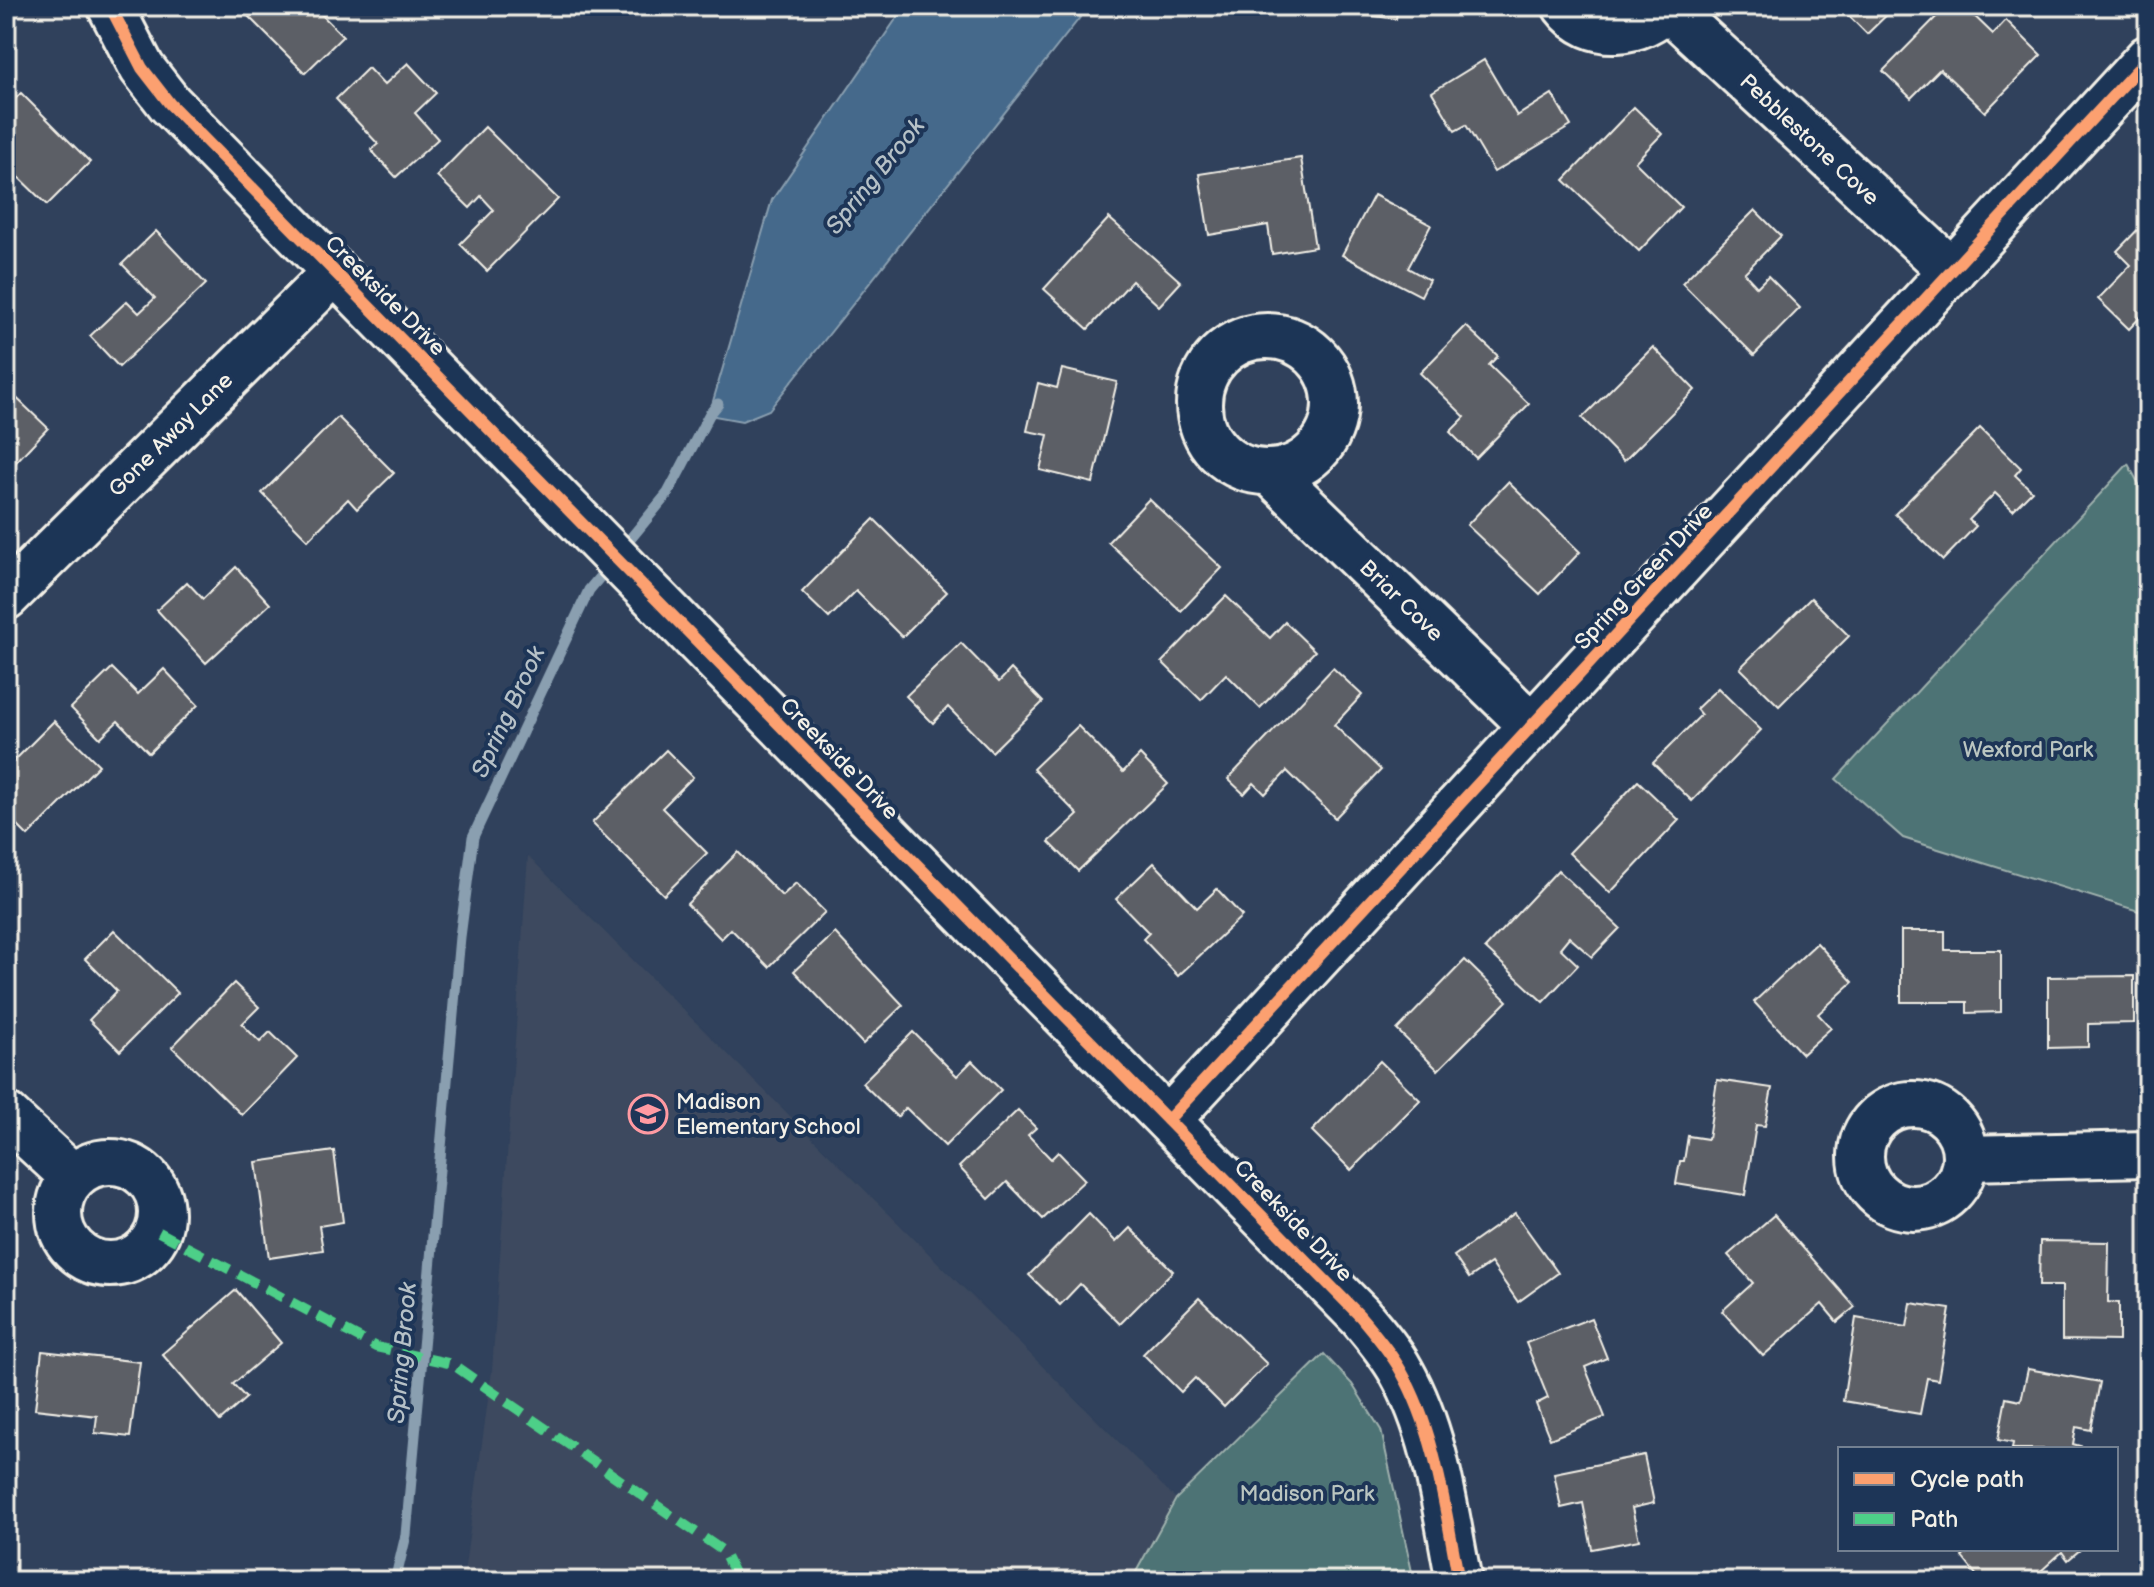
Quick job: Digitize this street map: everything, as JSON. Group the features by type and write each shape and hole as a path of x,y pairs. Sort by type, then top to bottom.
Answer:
{"street":[{"name":"Creekside Drive","path":"110,6 142,68 170,104 1360,1316 1401,1371 1419,1408 1435,1459 1459,1581"},
{"name":"Pebblestone Cove","path":"1565,6 1571,15 1594,28 1621,31 1646,25 1668,7 1952,271"},
{"name":"Spring Green Drive","path":"1168,1120 2148,58"},
{"name":"Gone Away Lane","path":"6,597 335,272"},
{"name":"Briar Cove","path":"1271,473 1532,726"},
{"path":"6,1115 73,1177"},
{"path":"1966,1158 2148,1154"}],"shaded area":[{"name":"Madison Elementary School","path":"528,856 1176,1499 1131,1581 463,1581 492,1371"}],"green space":[{"name":"Wexford Park","path":"2128,464 2148,501 2148,914 1903,838 1836,779"},
{"name":"Madison Park","path":"1324,1354 1352,1384 1381,1430 1414,1581 1131,1581 1176,1499"}],"water":[{"path":"905,6 1089,6 769,410 742,421 709,415 772,200"}],"building":[{"path":"238,6 313,6 343,36 305,73"},
{"path":"1337,6 1398,6 1396,19 1336,11"},
{"path":"1839,6 1896,6 1867,34"},
{"path":"1947,6 1964,6 1993,34 2006,20 2041,55 1985,112 1940,69 1911,98 1883,71"},
{"path":"1484,60 1517,116 1552,94 1571,126 1494,172 1466,125 1455,131 1432,92"},
{"path":"408,63 436,93 415,113 438,139 396,177 371,150 378,144 336,99 368,68 384,85"},
{"path":"21,93 90,162 47,205 6,165 6,108"},
{"path":"1634,107 1662,134 1635,162 1681,207 1639,251 1564,180"},
{"path":"485,127 558,199 487,271 460,244 494,210 481,196 470,208 437,176"},
{"path":"1301,158 1315,247 1272,254 1268,225 1209,235 1199,174"},
{"path":"1374,195 1431,225 1408,268 1429,280 1421,296 1342,255"},
{"path":"1755,210 1781,236 1744,273 1757,287 1768,276 1800,308 1754,355 1682,283"},
{"path":"1109,218 1181,282 1159,306 1132,281 1088,329 1044,289"},
{"path":"2148,219 2148,309 2129,329 2098,299 2131,265 2117,251"},
{"path":"156,231 206,284 119,367 90,336 127,301 139,313 155,298 122,264"},
{"path":"1466,326 1498,356 1489,365 1529,404 1476,458 1450,432 1465,417 1420,373"},
{"path":"1653,347 1695,390 1624,461 1582,418"},
{"path":"1062,369 1117,382 1093,483 1040,470 1048,435 1027,431 1038,383 1057,388"},
{"path":"6,388 48,428 14,464 6,456"},
{"path":"338,417 394,473 357,509 348,499 308,540 262,493"},
{"path":"1980,428 2021,468 2015,475 2032,491 2013,510 1995,493 1969,520 1976,526 1943,560 1895,514"},
{"path":"1508,482 1580,552 1540,594 1467,525"},
{"path":"1149,499 1222,568 1181,611 1108,542"},
{"path":"874,519 947,592 902,637 856,591 829,618 802,592"},
{"path":"236,567 270,604 206,663 157,610 187,582 203,599"},
{"path":"1226,596 1270,638 1285,622 1315,651 1260,708 1226,674 1201,700 1162,662"},
{"path":"1811,598 1849,636 1779,706 1740,668"},
{"path":"961,643 999,682 1011,669 1043,702 992,752 948,707 933,723 906,696"},
{"path":"112,668 138,694 164,669 198,705 149,753 118,721 100,738 71,708"},
{"path":"1333,668 1362,695 1334,725 1381,770 1335,818 1287,771 1265,794 1254,783 1244,794 1228,779"},
{"path":"1718,688 1761,730 1692,801 1653,763 1701,715 1696,709"},
{"path":"54,721 99,765 28,836 6,814 6,769"},
{"path":"1078,726 1123,772 1140,755 1168,784 1078,871 1049,842 1078,815 1033,769"},
{"path":"666,750 693,777 662,808 707,853 664,895 592,823"},
{"path":"1638,781 1679,820 1610,893 1569,853"},
{"path":"738,852 782,896 796,883 825,912 769,967 731,929 721,939 687,904"},
{"path":"1154,863 1197,908 1217,889 1242,916 1178,976 1143,939 1149,933 1116,899"},
{"path":"1558,870 1620,928 1592,957 1569,937 1560,948 1578,965 1543,1002 1485,948"},
{"path":"114,930 178,993 120,1051 89,1020 117,991 85,959"},
{"path":"1901,931 1945,931 1945,950 2001,950 2001,1012 1967,1013 1967,1002 1901,1002"},
{"path":"835,933 903,1005 863,1044 794,971"},
{"path":"1817,943 1853,982 1818,1014 1831,1028 1802,1054 1754,1002"},
{"path":"1465,960 1507,1001 1438,1070 1397,1030"},
{"path":"2134,976 2134,1023 2088,1024 2088,1047 2048,1048 2048,977"},
{"path":"234,983 259,1007 242,1024 260,1042 270,1032 297,1058 242,1115 172,1047"},
{"path":"913,1032 957,1076 972,1061 1001,1090 945,1146 906,1108 897,1117 862,1083"},
{"path":"1380,1061 1420,1100 1351,1170 1312,1131"},
{"path":"1717,1080 1772,1088 1765,1126 1756,1125 1745,1195 1676,1184 1688,1136 1708,1139"},
{"path":"1018,1110 1036,1128 1028,1135 1051,1159 1058,1152 1085,1180 1043,1219 1007,1182 989,1199 959,1167"},
{"path":"334,1151 343,1222 319,1226 323,1250 269,1258 256,1162"},
{"path":"1515,1213 1558,1273 1518,1302 1491,1263 1469,1278 1454,1256"},
{"path":"1089,1214 1116,1242 1130,1228 1173,1271 1120,1324 1080,1284 1060,1305 1029,1275"},
{"path":"1774,1215 1855,1307 1837,1322 1822,1304 1763,1356 1722,1311 1753,1283 1728,1255"},
{"path":"2040,1241 2109,1242 2108,1302 2119,1303 2119,1341 2062,1340 2062,1286 2039,1286"},
{"path":"236,1290 281,1343 233,1384 246,1398 220,1421 162,1354"},
{"path":"1199,1298 1267,1364 1224,1407 1195,1378 1181,1392 1143,1354"},
{"path":"1911,1303 1950,1309 1938,1380 1927,1378 1920,1414 1843,1401 1856,1318 1907,1327"},
{"path":"1591,1318 1607,1358 1585,1367 1605,1417 1550,1439 1536,1404 1548,1398 1526,1343"},
{"path":"42,1351 140,1362 130,1437 95,1433 97,1416 35,1409"},
{"path":"2028,1369 2100,1382 2091,1430 2076,1427 2073,1444 2083,1447 2012,1447 2013,1443 1998,1440 2006,1398 2021,1401"},
{"path":"1644,1455 1654,1503 1632,1508 1639,1540 1592,1549 1583,1503 1561,1508 1554,1473"},
{"path":"1970,1551 2079,1551 2068,1560 2062,1552 2030,1581 1981,1581 1962,1557"}],"waterway":[{"name":"Spring Brook","path":"622,549 668,493 709,415 718,404"},
{"name":"Spring Brook","path":"395,1581 406,1535 460,937 473,837 589,590 609,566"}],"marked path":[{"path":"159,1232 376,1347 452,1364 723,1551 738,1581"}],"cycle path":[{"path":"110,6 142,68 170,104 1360,1316 1397,1364 1423,1421 1438,1474 1459,1581"},
{"path":"1168,1120 2148,58"}],"place":[{"name":"Madison Elementary School","path":"648,1114"}]}
